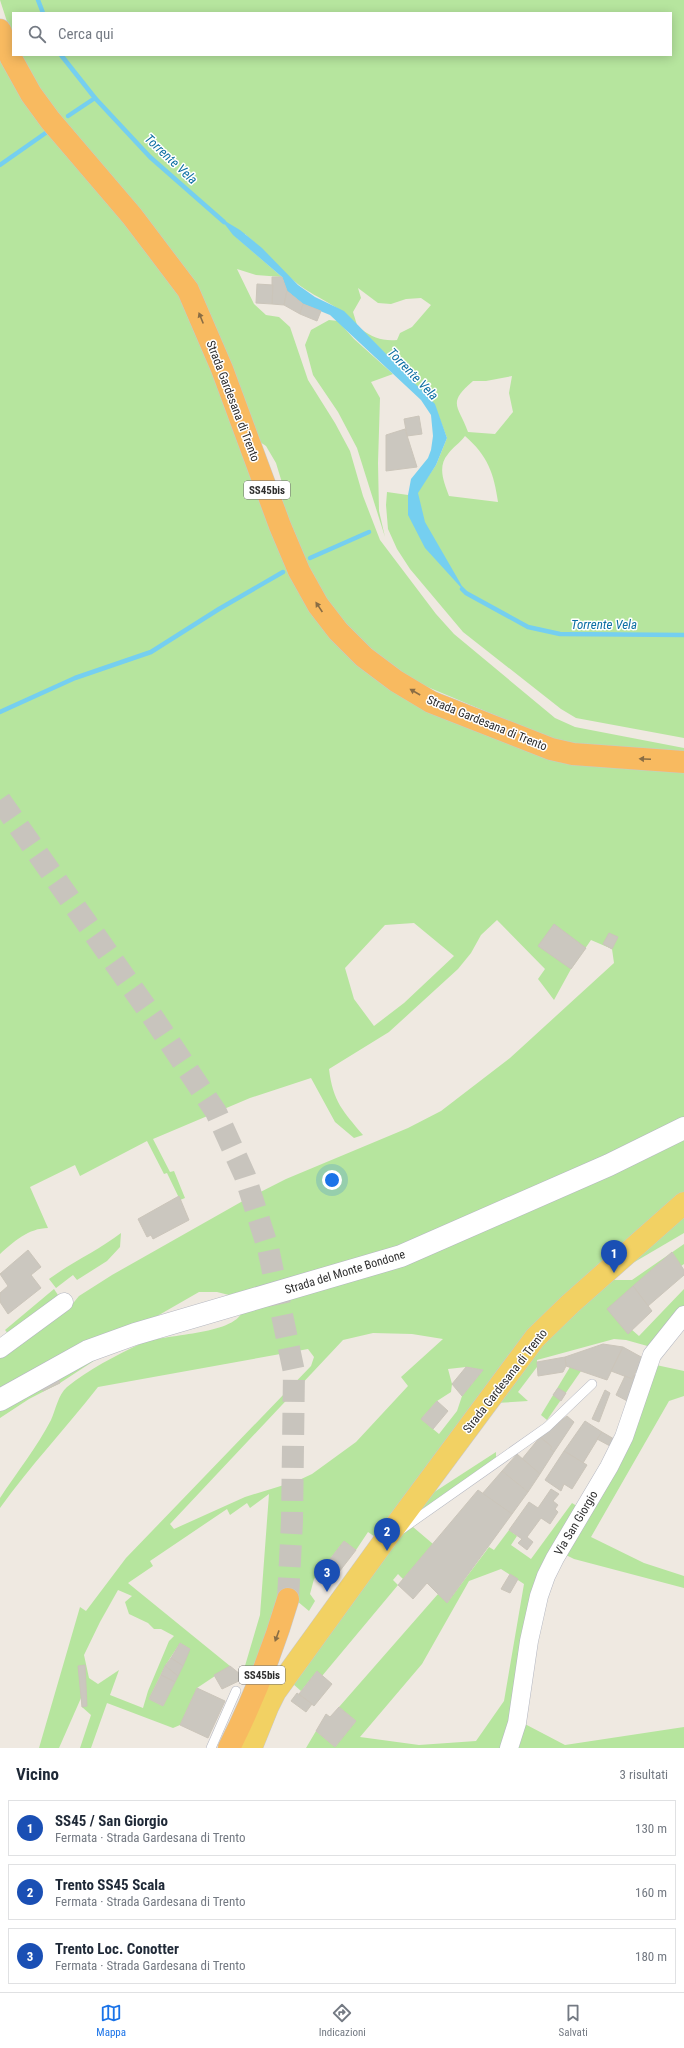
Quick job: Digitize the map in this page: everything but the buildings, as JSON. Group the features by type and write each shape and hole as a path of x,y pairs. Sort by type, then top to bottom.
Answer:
{"highway":[{"name":"Strada Gardesana di Trento","path":"0,30 11,58 31,94 50,120 132,216 188,290 222,369 280,526 299,571 318,605 338,631 364,657 396,681 431,702 551,749 573,754 684,762"},
{"name":"SS45bis","path":"229,1748 248,1709 267,1662 288,1599"}],"main road":[{"name":"Strada Gardesana di Trento","path":"251,1748 275,1692 382,1544 535,1338 570,1304 684,1203"}],"street":[{"name":"Strada del Monte Bondone","path":"0,1400 88,1351 135,1334 400,1256 609,1166 684,1128"},
{"path":"0,1349 64,1302"},
{"name":"Via San Giorgio","path":"509,1748 517,1723 531,1634 539,1596 546,1576 555,1558 609,1467 624,1437 652,1356 684,1315"}],"lane":[{"name":"Strada Gardesana di Trento","path":"382,1544 547,1427 592,1384"},
{"path":"211,1748 236,1691"}],"green space":[{"path":"0,0 684,0 684,738 576,718 561,709 463,632 410,569 397,549 388,529 386,505 387,492 408,495 412,500 436,465 447,438 434,404 361,329 378,338 397,340 400,333 412,327 431,305 421,298 406,299 391,304 378,303 358,288 361,298 353,312 357,325 344,313 299,285 245,234 237,238 282,277 256,275 237,269 254,304 266,315 279,317 290,327 308,380 335,423 350,451 363,496 380,540 436,614 454,634 555,718 575,727 684,748 684,754 559,742 418,683 390,665 368,646 333,610 309,573 283,504 283,486 276,463 266,446 257,440 193,278 51,105 30,75 20,56 672,56 672,12 12,12 12,37","holes":["512,376 509,393 513,412 495,434 468,432 459,411 457,400 473,381 486,381","465,436 473,443 489,466 498,502 449,496 442,475 445,459"]},
{"path":"0,44 177,288 308,601 440,713 684,769 684,1118 429,1237 229,1295 217,1292 199,1292 152,1319 0,1392 0,1352 70,1307 79,1296 112,1275 241,1202 286,1179 408,1128 441,1111 510,1058 614,963 612,949 591,940 571,969 554,1000 538,979 545,969 497,920 481,935 471,953 458,969 389,1032 329,1069 336,1098 363,1135 354,1138 335,1122 311,1078 250,1098 153,1139 170,1172 174,1171 185,1198 180,1200 167,1173 164,1174 147,1141 80,1176 75,1165 30,1187 48,1228 34,1230 22,1236 0,1254","holes":["414,923 454,956 404,1003 374,1026 354,999 345,968 385,925"]},
{"path":"329,320 338,321 354,339 393,374 371,382 380,398 378,463 379,511 385,537 357,448 338,412 313,375 305,345 311,330"},
{"path":"684,1135 684,1193 560,1300 378,1539 368,1532 356,1550 344,1541 314,1579 310,1594 315,1601 309,1611 297,1601 250,1682 242,1676 260,1615 269,1494 250,1508 247,1503 230,1515 227,1509 150,1561 153,1566 128,1583 230,1666 197,1688 180,1725 173,1728 107,1703 91,1748 80,1748 91,1715 82,1707 81,1698 59,1748 39,1748 80,1607 86,1611 126,1558 311,1366 314,1357 308,1349 98,1387 23,1477 0,1508 0,1498 33,1450 51,1420 59,1398 64,1390 75,1380 93,1369 140,1344 151,1340 212,1330 226,1325 236,1319 243,1311 392,1270 506,1221","holes":["373,1333 412,1334 443,1339 401,1377 408,1386 356,1442 312,1474 297,1481 245,1497 174,1529 170,1524 343,1340","466,1367 483,1370 462,1396 457,1411 439,1434 421,1419 437,1401 451,1392 452,1384 448,1369","118,1590 132,1596 125,1602 129,1614 148,1623 154,1629 161,1629 174,1636 169,1641 148,1691 143,1708 110,1695 119,1670 98,1684 89,1678 84,1655","180,1643 190,1649 163,1706 149,1699 165,1666"]},
{"path":"684,1216 684,1233 626,1267"},
{"path":"121,1233 120,1247 107,1261 77,1280 73,1275 56,1288 49,1279 104,1245"},
{"path":"684,1244 684,1264 681,1266 672,1252"},
{"path":"670,1253 608,1309 639,1336 684,1289 684,1308 651,1347 626,1340 614,1339 537,1360 537,1367 518,1392 528,1401 496,1403 535,1350 610,1280 632,1280"},
{"path":"54,1289 60,1298 11,1337 5,1330"},
{"path":"109,1351 60,1383 29,1399 0,1418 0,1405"},
{"path":"656,1365 684,1371 684,1396 669,1401 591,1537 644,1563 684,1576 684,1588 574,1559 564,1554"},
{"path":"570,1367 581,1371 547,1420 541,1415"},
{"path":"496,1452 496,1458 409,1520 425,1498"},
{"path":"572,1503 580,1508 546,1564 504,1748 306,1748 316,1731 335,1747 356,1721 339,1707 438,1594 447,1603 489,1547 494,1550 509,1530 517,1536 511,1545 531,1559","holes":["501,1569 524,1584 504,1701 476,1741 419,1745 360,1737 422,1664 469,1581"]},
{"path":"413,1527 433,1544 403,1579 398,1574 393,1580 398,1585 322,1676 317,1671 301,1691 292,1683 398,1537"},
{"path":"523,1723 565,1745 684,1727 684,1748 515,1748"}],"water":[{"path":"220,218 240,230 262,248 298,285 315,297 344,311 435,404 447,438 436,465 418,493 425,522 466,593 425,548 408,515 408,495 411,479 428,458 431,450 433,436 431,415 421,400 330,315 303,304 287,291 282,277 233,235"}],"waterway":[{"name":"Torrente Vela","path":"38,0 43,12"},
{"name":"Torrente Vela","path":"62,56 95,98 150,157 224,222"},
{"path":"68,116 95,98"},
{"path":"0,165 47,132"},
{"path":"310,558 369,532"},
{"path":"0,712 75,678 151,652 219,609 283,572"},
{"name":"Torrente Vela","path":"462,589 466,593 528,627 560,634 684,635"}],"tunnel":[{"path":"0,800 152,1016 216,1112 245,1176 268,1248 294,1372 292,1521 288,1599"}],"place":[{"name":"SS45 / San Giorgio","path":"614,1273"},
{"name":"Trento SS45 Scala","path":"387,1551"},
{"name":"Trento Loc. Conotter","path":"327,1592"}]}
